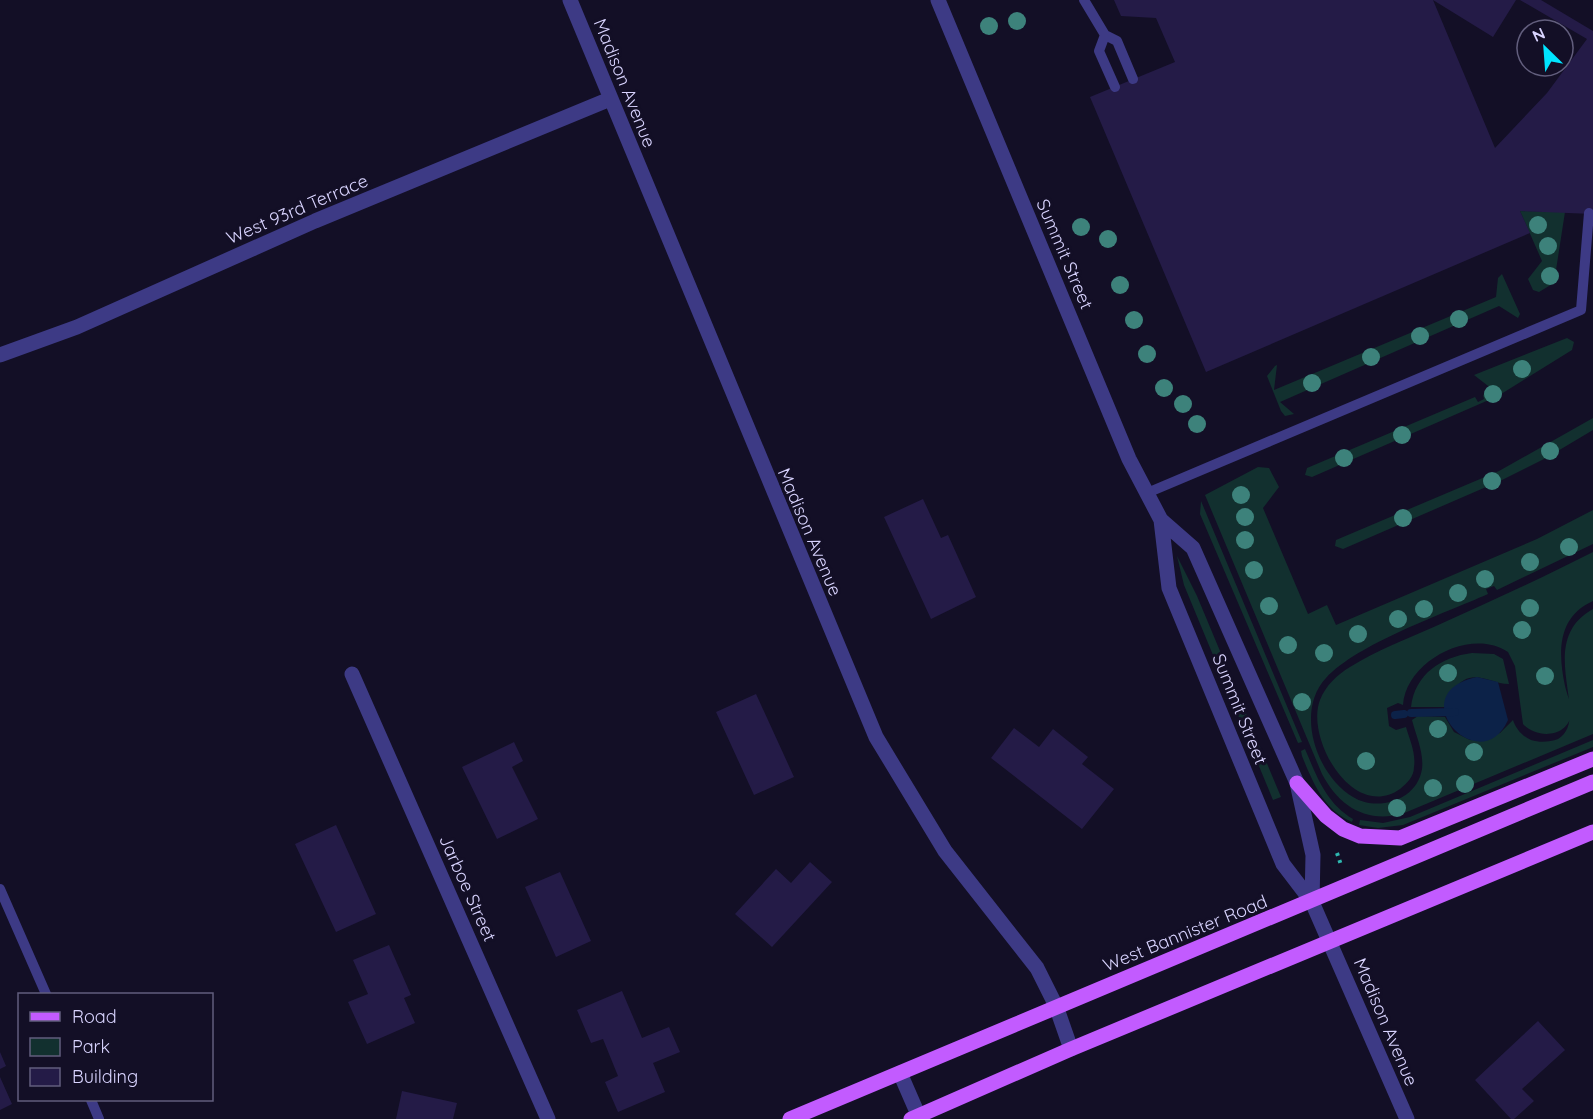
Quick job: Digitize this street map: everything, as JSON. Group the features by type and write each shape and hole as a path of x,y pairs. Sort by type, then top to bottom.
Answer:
{"main road":[{"path":"1297,783 1326,816 1343,830 1360,836 1400,838 1593,759"},
{"name":"West Bannister Road","path":"790,1119 1056,1006 1312,902 1593,782"},
{"path":"916,1118 1071,1048 1593,832"}],"street":[{"name":"Madison Avenue","path":"570,0 876,737 945,851 1037,968 1056,1006 1071,1048"},
{"name":"Summit Street","path":"938,0 1129,459 1161,520 1194,548 1297,783 1313,855 1312,902"},
{"name":"West 93rd Terrace","path":"0,355 77,327 315,221 610,99"},
{"name":"Summit Street","path":"1161,520 1169,588 1283,864 1312,902"},
{"name":"Jarboe Street","path":"352,674 548,1119"},
{"name":"Madison Avenue","path":"1312,902 1407,1119"},
{"path":"900,1073 916,1118"}],"lane":[{"path":"1084,0 1105,35 1117,41 1133,79"},
{"path":"1105,35 1099,51 1115,87"},
{"path":"1146,493 1581,310 1589,213"},
{"path":"0,889 46,993"},
{"path":"91,1101 99,1119"}],"path":[{"path":"1337,853 1341,865"}],"green space":[{"path":"1520,211 1565,212 1554,283 1539,292 1533,290 1528,279 1542,261"},
{"path":"1502,274 1520,314 1518,318 1499,306 1280,402 1294,414 1285,416 1281,411 1267,376 1275,366 1277,365 1274,390 1496,297 1498,278"},
{"path":"1567,338 1574,342 1572,350 1498,396 1312,477 1305,475 1307,468 1475,397 1478,402 1484,399 1483,395 1492,389 1474,375"},
{"path":"1593,418 1593,430 1546,458 1500,481 1343,549 1335,546 1336,540 1499,471"},
{"path":"1258,467 1269,468 1279,487 1263,508 1308,614 1327,605 1336,625 1537,539 1593,510 1593,544 1497,590 1494,586 1486,589 1488,594 1379,642 1340,665 1326,678 1317,692 1312,707 1311,724 1320,758 1340,787 1353,797 1373,803 1395,801 1412,789 1419,780 1422,769 1421,750 1412,720 1418,716 1445,717 1454,732 1470,740 1500,733 1513,720 1520,732 1531,740 1545,742 1558,739 1567,729 1570,714 1565,659 1567,640 1576,623 1593,609 1593,734 1402,814 1376,816 1365,814 1345,803 1336,795 1322,774 1205,495"},
{"path":"1201,501 1302,742 1298,743 1200,514"},
{"path":"1593,552 1593,601 1572,616 1566,626 1561,649 1563,674 1571,711 1569,722 1564,728 1551,734 1543,734 1523,724 1515,666 1508,652 1493,645 1459,646 1428,662 1415,675 1407,689 1403,705 1398,703 1387,708 1389,726 1396,730 1406,727 1412,747 1414,771 1408,782 1400,789 1382,796 1366,794 1350,785 1337,771 1326,754 1317,716 1322,695 1336,677 1381,650 1496,599"},
{"path":"1177,556 1197,596 1281,797 1273,800 1184,585"},
{"path":"1472,653 1494,654 1503,659 1509,684 1473,677 1460,683 1449,696 1445,707 1411,707 1418,685 1431,669 1450,658"},
{"path":"1593,740 1593,747 1403,825 1378,828 1359,825 1360,820 1383,823 1410,817"},
{"path":"1305,749 1323,789 1344,813 1353,819 1352,822 1342,817 1321,795 1302,756 1301,751"}],"water":[{"path":"1477,677 1498,682 1508,720 1495,737 1480,742 1465,738 1453,728 1445,714 1445,699 1455,686"}],"building":[{"path":"1114,0 1433,0 1495,148 1558,78 1575,78 1575,55 1587,39 1575,32 1575,20 1593,31 1593,214 1520,211 1530,233 1206,372 1090,97 1175,62 1156,18 1121,16"},
{"path":"1433,0 1516,0 1493,37"},
{"path":"1520,0 1541,0 1571,18 1551,18"},
{"path":"923,499 941,538 948,535 976,597 931,619 884,517"},
{"path":"756,694 794,777 754,795 716,712"},
{"path":"1014,728 1039,747 1053,729 1088,757 1082,764 1114,789 1082,829 991,758"},
{"path":"514,742 523,761 512,767 538,819 497,839 462,767"},
{"path":"336,825 376,914 336,932 295,844"},
{"path":"810,862 832,882 772,947 735,914 776,869 791,883"},
{"path":"560,872 591,941 556,957 525,887"},
{"path":"389,945 411,995 404,998 415,1023 367,1044 348,1002 368,994 353,960"},
{"path":"622,991 642,1038 669,1027 680,1052 653,1063 665,1092 618,1112 605,1082 618,1076 603,1039 591,1043 577,1010"},
{"path":"1538,1021 1565,1050 1522,1089 1534,1101 1514,1119 1511,1119 1475,1080"},
{"path":"0,1052 6,1066 0,1069"},
{"path":"0,1077 12,1104 0,1110"},
{"path":"402,1091 457,1103 453,1119 396,1119"}],"waterway":[{"path":"1411,713 1455,712"},
{"path":"1395,715 1404,714"}]}
